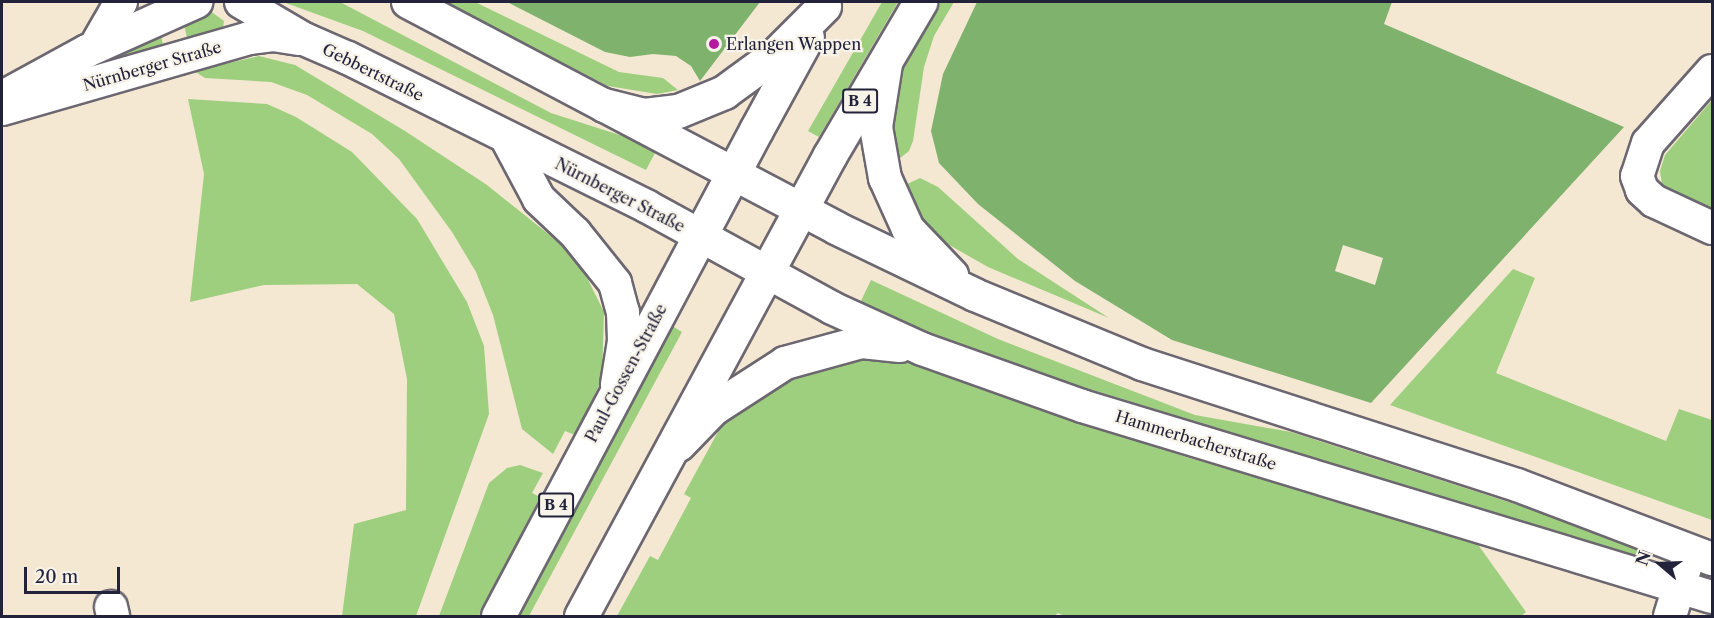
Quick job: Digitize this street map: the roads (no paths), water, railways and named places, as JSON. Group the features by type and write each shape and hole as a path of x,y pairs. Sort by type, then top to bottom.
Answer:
{"main road":[{"name":"B 4","path":"801,209 891,46 920,2"},
{"path":"604,105 644,115 678,111 724,92 776,54 826,4"},
{"name":"Paul-Gossen-Straße","path":"498,616 614,394 826,4"},
{"path":"581,616 801,209"}],"street":[{"name":"Nürnberger Straße","path":"95,47 121,2"},
{"name":"Nürnberger Straße","path":"2,98 95,47 196,2"},
{"name":"Gebbertstraße","path":"241,2 304,39 348,58 507,139"},
{"path":"408,2 801,209 975,295 1142,364 1517,485 1702,554 1679,586 1670,616"},
{"name":"Nürnberger Straße","path":"2,109 249,38 273,35 304,39"},
{"path":"891,46 882,74 876,127 885,178 908,229 936,262 975,295"},
{"path":"1713,71 1648,143 1637,176 1642,190 1654,201 1713,228"},
{"name":"Nürnberger Straße","path":"507,139 700,235"},
{"path":"507,139 539,199 588,246 615,283 623,312 624,340 614,394"},
{"name":"Hammerbacherstraße","path":"700,235 832,308 922,349 1082,406 1713,597"},
{"path":"666,458 714,409 785,363 862,342 922,349"}],"place":[{"name":"Erlangen Wappen","path":"714,44"}]}
